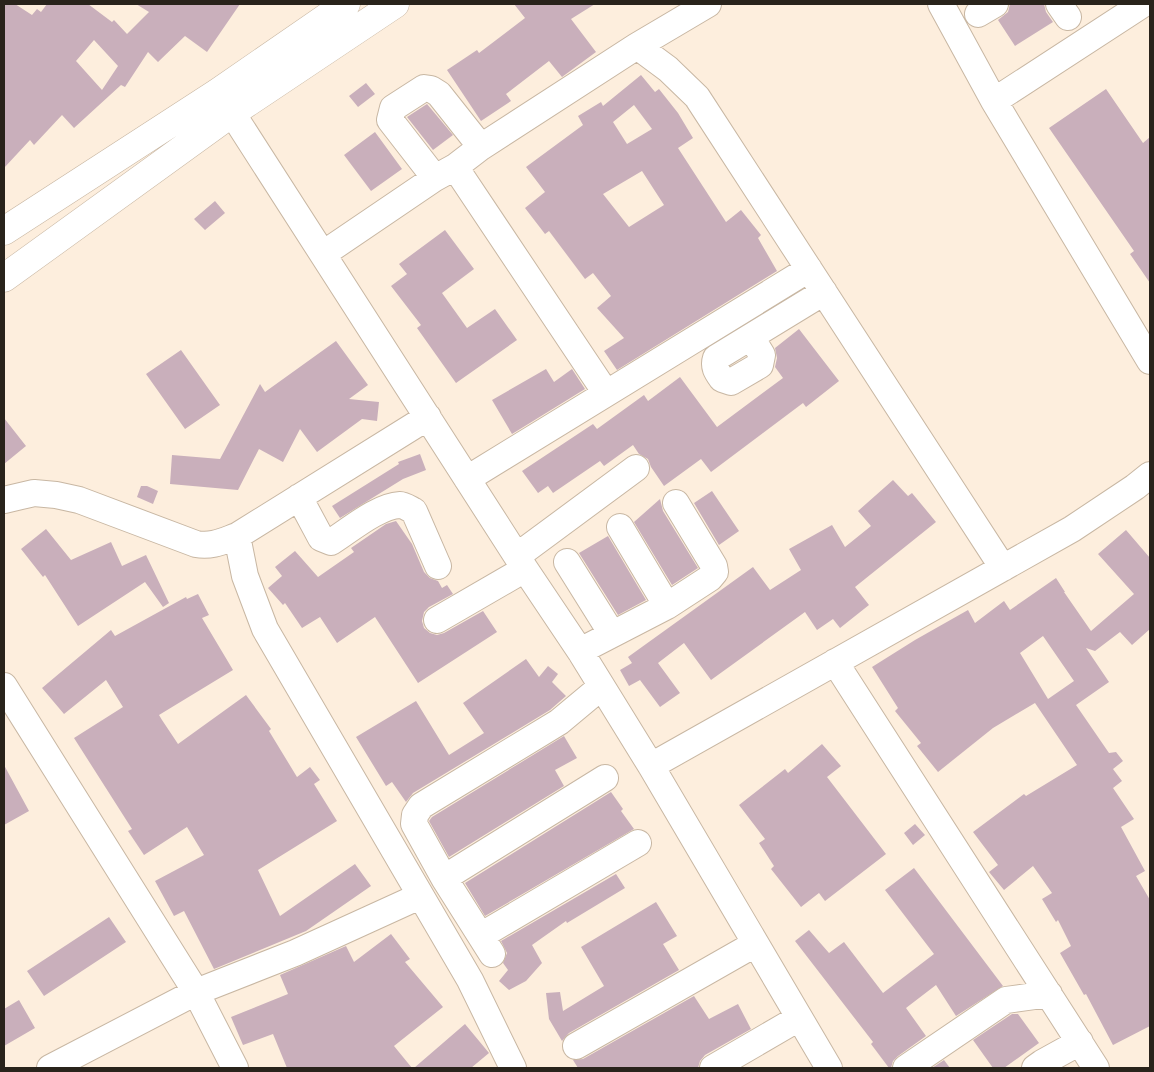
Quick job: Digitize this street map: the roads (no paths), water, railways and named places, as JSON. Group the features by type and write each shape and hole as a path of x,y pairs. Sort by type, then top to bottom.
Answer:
{"main road":[{"path":"5,226 217,93 346,4"},
{"path":"4,278 232,113 395,4"}],"street":[{"path":"323,254 481,147 637,46 708,4"},
{"path":"942,4 994,101 1150,361"},
{"path":"994,101 1143,4"},
{"path":"637,46 668,68 697,97 1003,568"},
{"path":"481,147 439,94 432,89 424,88 394,108 390,120 445,172 606,393"},
{"path":"232,113 467,479 580,650 651,766 829,1068"},
{"path":"467,479 809,269"},
{"path":"751,337 824,292"},
{"path":"4,500 34,493 80,500 174,536 206,546 237,536 428,417"},
{"path":"437,620 521,562 636,468"},
{"path":"651,766 1072,529 1150,475"},
{"path":"300,497 321,538 331,542 360,524 370,515 386,508 402,505 414,511 438,566"},
{"path":"580,650 667,606 710,578 715,572 714,566 676,503"},
{"path":"620,527 667,606"},
{"path":"237,536 245,576 266,629 470,980 513,1068"},
{"path":"567,562 612,634"},
{"path":"835,662 1096,1068"},
{"path":"4,686 196,992 235,1068"},
{"path":"601,687 559,722 421,806 415,814 414,824 444,878 487,944 638,843"},
{"path":"444,878 605,778"},
{"path":"50,1068 196,992 295,953 420,896"},
{"path":"576,1046 755,944"},
{"path":"906,1068 1006,1000 1049,994"},
{"path":"713,1068 799,1018"},
{"path":"1035,1068 1080,1042"}]}
